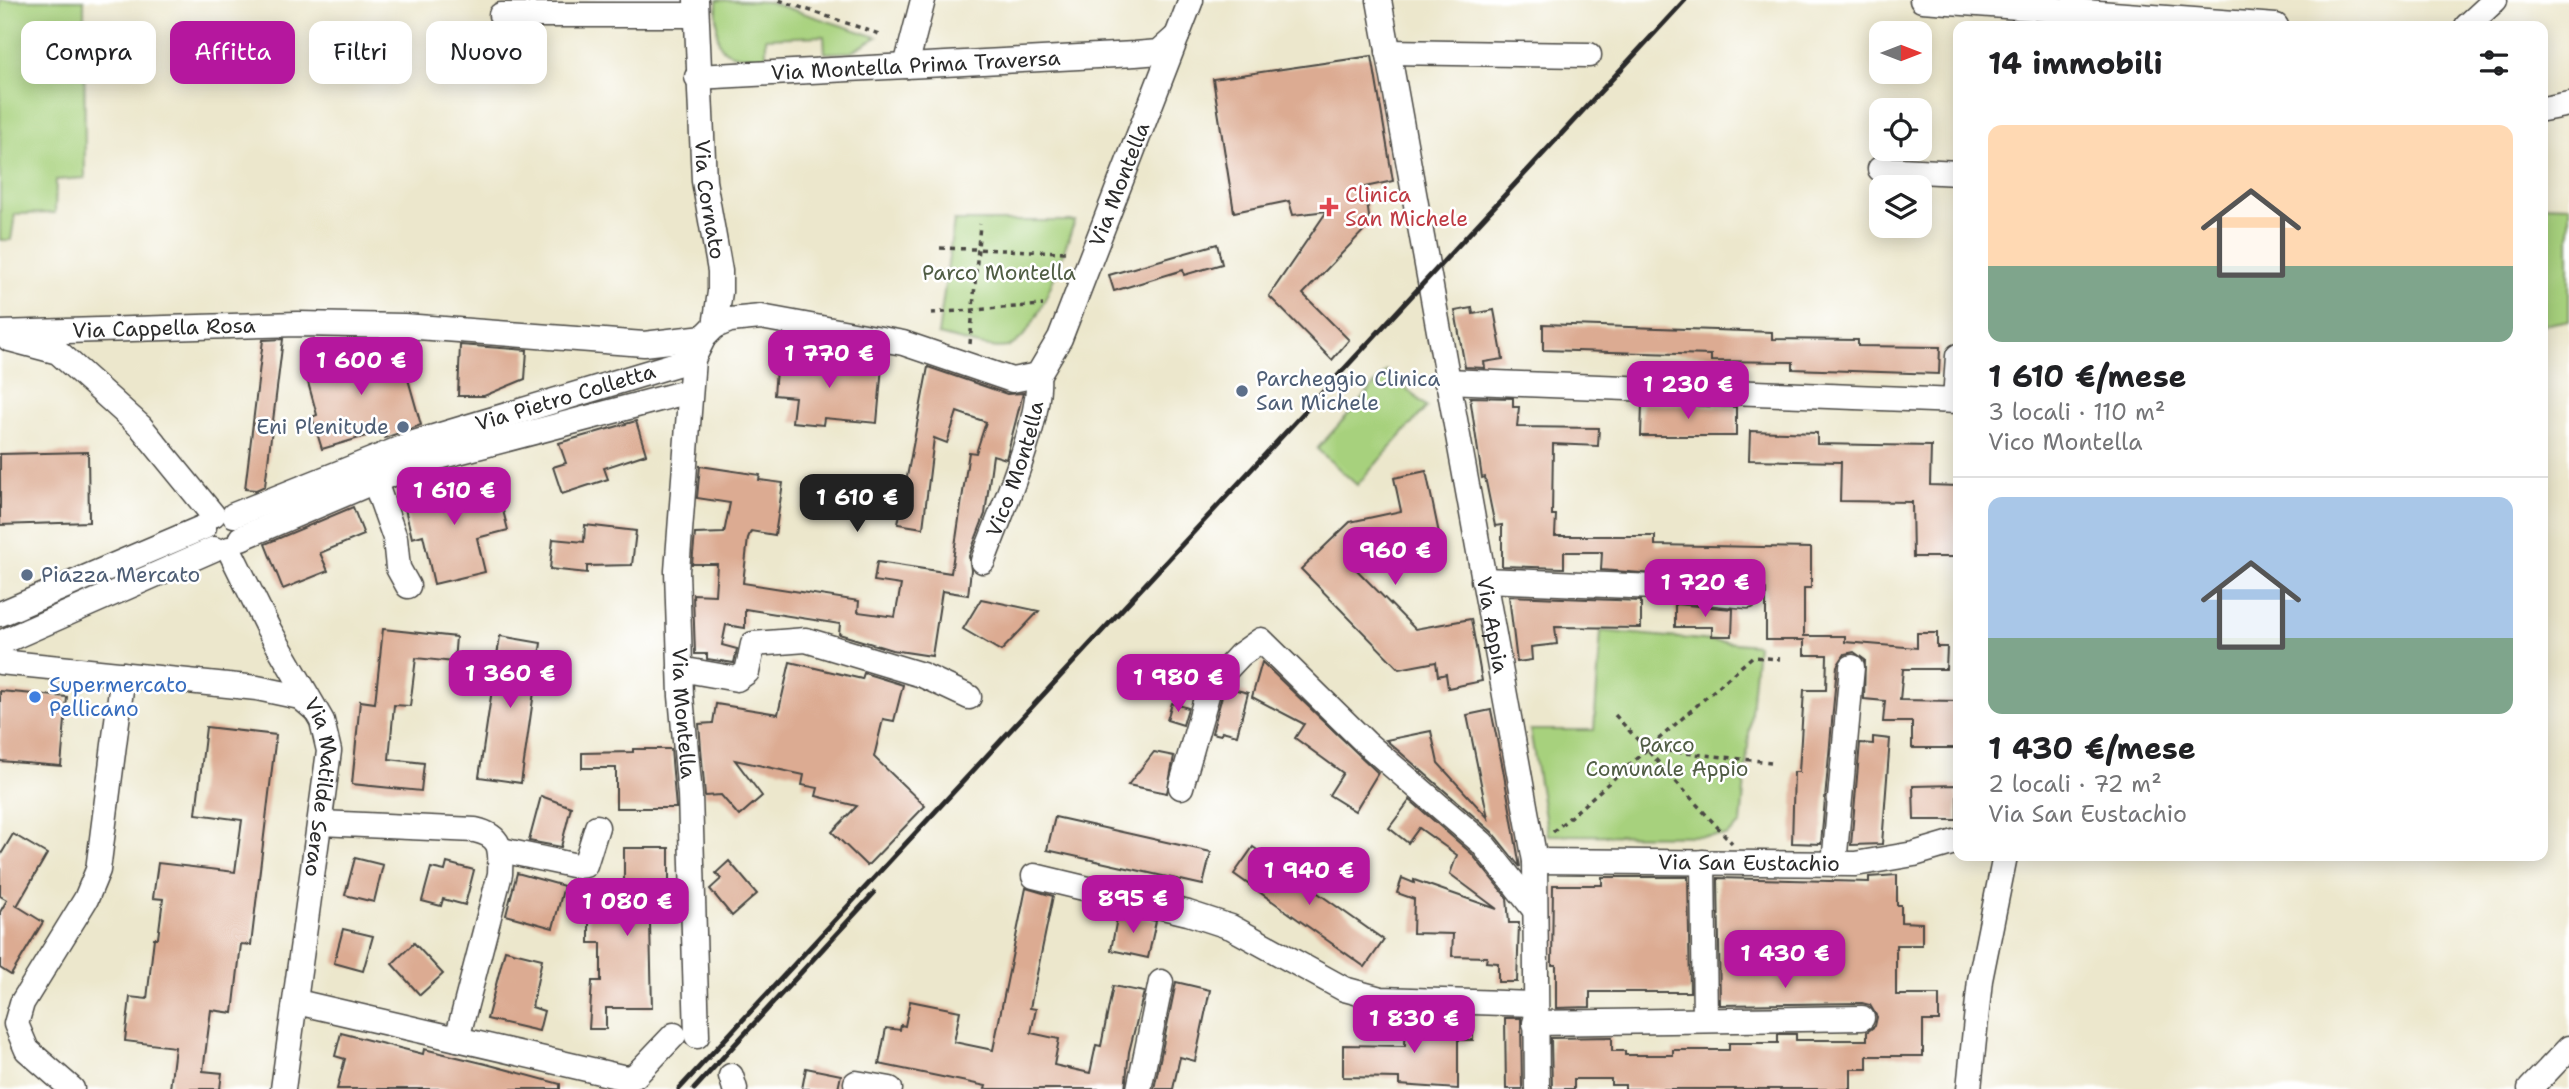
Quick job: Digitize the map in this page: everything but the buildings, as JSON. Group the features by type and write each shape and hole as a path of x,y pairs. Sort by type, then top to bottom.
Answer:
{"street":[{"path":"906,66 923,0"},
{"name":"Via Montella","path":"1038,375 1060,338 1191,0"},
{"name":"Via Appia","path":"1378,0 1534,855 1537,1089"},
{"path":"1922,0 2208,21"},
{"path":"2472,21 2495,0"},
{"path":"501,15 695,8"},
{"name":"Via Cornato","path":"690,390 720,271 704,181 695,8"},
{"name":"Via Montella Prima Traversa","path":"698,78 1159,52 1177,36"},
{"path":"1388,52 1589,55"},
{"path":"1135,54 1145,69 1149,110"},
{"path":"2548,108 2569,104"},
{"path":"1880,169 1953,173"},
{"path":"720,271 748,309 761,317"},
{"path":"704,341 730,320 761,317 903,343 1013,380 1038,375"},
{"name":"Via Cappella Rosa","path":"0,335 179,325 298,324 404,326 644,344 704,341"},
{"name":"Via Matilde Serao","path":"0,335 58,352 141,427 223,532 268,628 322,721 329,751 285,1086"},
{"name":"Via Pietro Colletta","path":"0,614 223,532 704,341"},
{"name":"Vico Montella","path":"983,561 1029,432 1040,392 1038,375"},
{"path":"1446,381 1953,400"},
{"name":"Via Montella","path":"457,1040 626,1078 635,1076 686,1036 690,796 680,669 677,571 690,390"},
{"name":"Via Pietro Colletta","path":"0,643 223,532 375,482 442,445 690,390"},
{"path":"375,482 395,538 398,568 408,586"},
{"path":"1483,580 1655,587 1748,596"},
{"path":"257,688 264,685 275,671 268,628"},
{"path":"680,669 737,679 747,672 753,644 806,640 922,675 969,697"},
{"path":"1181,787 1209,688 1240,655 1261,640 1366,743 1482,843 1535,910"},
{"path":"0,662 257,688 300,697 314,709"},
{"path":"1834,863 1852,667"},
{"path":"72,1089 27,1050 16,1024 22,1003 86,899 99,870 123,674"},
{"path":"297,1002 457,1040 500,874 501,850 498,840 488,833 475,830 320,823"},
{"path":"501,850 577,866 585,865 597,827"},
{"name":"Via San Eustachio","path":"1534,855 1703,862 1834,863 1914,854 1953,842"},
{"path":"1969,1089 1980,980 2004,861"},
{"path":"1703,862 1705,1020"},
{"path":"1034,876 1188,913 1231,927 1344,989 1381,999 1535,1013 1705,1020 1862,1018"},
{"path":"1139,1089 1161,982"},
{"path":"2530,1089 2569,1048"},
{"path":"856,1083 890,1089"}],"path":[{"path":"779,0 880,34"},
{"path":"970,344 980,224"},
{"path":"940,248 1065,253"},
{"path":"931,313 1043,304"},
{"path":"1534,855 1645,748 1752,657 1780,659"},
{"path":"1615,715 1723,829 1745,863"},
{"path":"1645,748 1772,762"}],"green space":[{"path":"0,0 84,0 84,21 21,21 21,84 84,84 85,178 56,180 55,213 15,214 11,240 0,240"},
{"path":"717,0 769,2 877,37 851,52 825,53 824,36 766,38 766,57 736,55 721,47 718,40"},
{"path":"2548,205 2569,206 2569,320 2548,324"},
{"name":"Parco Montella","path":"954,221 1075,221 1039,312 1018,341 1007,347 983,346 938,335"},
{"path":"1387,371 1427,407 1357,485 1317,449"},
{"name":"Parco Comunale Appio","path":"1601,631 1757,645 1741,824 1726,836 1548,835 1530,730 1594,730"}],"railway":[{"path":"679,1089 1685,0"},
{"path":"694,1089 874,893"}],"place":[{"name":"Clinica San Michele","path":"1329,207"},
{"name":"Parcheggio Clinica San Michele","path":"1242,391"},
{"name":"Eni Plenitude","path":"403,427"},
{"name":"Piazza Mercato","path":"27,575"},
{"name":"Supermercato Pellicano","path":"35,697"}]}
